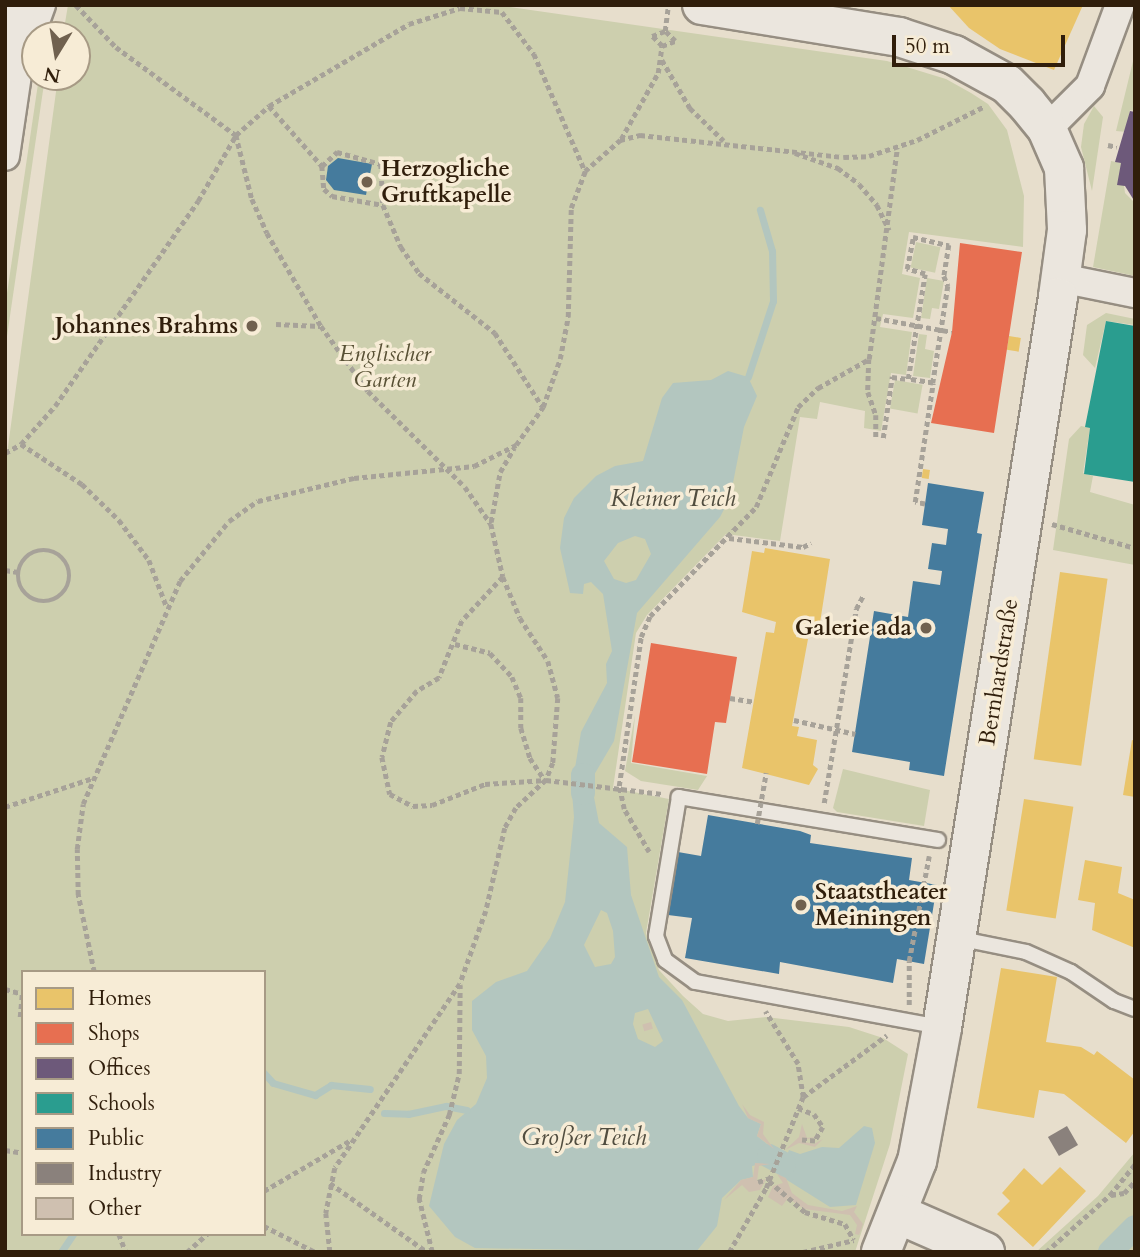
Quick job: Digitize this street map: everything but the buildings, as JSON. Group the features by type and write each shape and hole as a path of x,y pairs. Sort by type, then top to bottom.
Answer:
{"main road":[{"name":"Bernhardstraße","path":"702,5 899,37 954,55 1007,84 1047,129 1064,168 1068,198 1061,278 957,938 924,1024 922,1143 898,1214 866,1245"},
{"path":"898,1214 985,1252"}],"street":[{"path":"5,156 18,68 20,5"},
{"path":"18,68 41,5"},
{"path":"1047,129 1090,86 1120,5"},
{"path":"1061,278 1135,293"}],"lane":[{"path":"924,1024 695,982 671,966 660,949 656,936 679,797 938,840"},
{"path":"957,938 1027,952 1135,1009"}],"path":[{"path":"76,5 116,47 236,135 252,199 267,233 321,326 368,391 450,471 491,524"},
{"path":"502,12 505,5"},
{"path":"664,31 668,5"},
{"path":"5,453 21,443 55,406 190,213 236,135 269,106 433,13 460,8 502,12 534,54 585,171"},
{"path":"662,46 675,41 664,31"},
{"path":"330,1252 330,1183 353,1139 460,985 486,911 505,828 516,808 546,780 557,743 558,698 548,661 520,618 503,577 491,524 500,472 543,407 560,359 568,317 571,208 585,171 620,140 662,59 662,46 652,36 664,31"},
{"path":"662,59 690,108 725,142"},
{"path":"620,140 640,135 725,142 844,157 897,148 991,101"},
{"path":"269,106 321,166 324,189 332,196 383,205"},
{"path":"1108,145 1117,147"},
{"path":"876,438 876,415 868,392 869,359 889,231 897,148"},
{"path":"786,149 838,168 859,184 877,205 889,231"},
{"path":"321,166 337,152 373,158 381,164 383,205 419,273 495,333 543,407"},
{"path":"908,379 925,274 907,269 913,237 949,245 942,329 915,502 925,504"},
{"path":"876,318 952,332"},
{"path":"276,324 321,326"},
{"path":"650,859 649,846 624,809 619,786 641,637 650,616 756,507 798,407 818,388 869,359"},
{"path":"883,438 892,377 933,383"},
{"path":"21,443 82,484 119,520 149,560 166,606"},
{"path":"94,970 78,895 77,849 83,804 166,606 180,581 229,521 258,501 303,486 354,478 450,471 474,466 516,445"},
{"path":"1023,517 1135,548"},
{"path":"728,538 803,547 811,543"},
{"path":"49,551 65,561 69,583 58,598 41,602 25,595 18,572 26,556 49,551"},
{"path":"5,570 18,572"},
{"path":"503,577 462,621 455,644 439,678 417,691 391,722 382,757 390,794 413,806 432,805 485,785 546,780 619,786 679,797"},
{"path":"821,821 856,609 863,596"},
{"path":"455,644 490,653 512,677 521,698 521,727 530,758 546,780"},
{"path":"730,698 754,702"},
{"path":"794,720 855,734"},
{"path":"757,824 766,773"},
{"path":"5,807 94,778"},
{"path":"803,1097 924,1024 908,1002 921,882"},
{"path":"429,1252 419,1199 423,1174 449,1115 460,1074 460,985"},
{"path":"729,1252 770,1179 803,1097 798,1064 766,1017 760,993"},
{"path":"19,1017 21,1002"},
{"path":"798,1108 814,1114 823,1127 815,1141 802,1140"},
{"path":"266,1190 353,1139"},
{"path":"1046,1252 1111,1195 1135,1164"},
{"path":"758,1182 770,1179"},
{"path":"770,1179 805,1212 845,1224 866,1245"},
{"path":"1111,1195 1124,1193 1135,1181"},
{"path":"330,1183 429,1252"},
{"path":"266,1227 315,1252"},
{"path":"187,1252 205,1236"},
{"path":"803,1252 866,1245"}],"green space":[{"name":"Englischer Garten","path":"68,5 495,5 887,61 946,79 988,104 1007,130 1024,196 1023,247 909,232 902,274 920,278 913,318 883,314 880,327 912,332 906,375 891,373 881,431 864,428 865,411 820,402 817,419 800,417 780,541 726,534 647,615 636,633 613,788 669,799 646,933 659,970 683,996 703,1014 728,1021 766,1017 849,1027 883,1038 908,1054 890,1144 855,1252 5,1252 5,469 56,91 91,91 91,21 65,21"},
{"path":"1135,53 1135,111 1130,110 1127,132 1116,131"},
{"path":"37,91 43,91 5,350 5,307"},
{"path":"1094,106 1103,117 1092,191 1081,147 1084,124"},
{"path":"1111,161 1121,163 1125,193 1135,203 1135,276 1093,267"},
{"path":"916,242 940,247 935,273 911,267"},
{"path":"927,278 944,281 939,309 932,308 930,319 921,318"},
{"path":"1106,313 1135,319 1135,325 1106,321 1095,368 1083,355 1087,325"},
{"path":"919,334 927,335 925,349 934,351 930,378 913,376"},
{"path":"895,380 923,385 918,413 890,409"},
{"path":"1081,426 1090,428 1083,473 1093,476 1090,492 1135,505 1135,565 1053,550 1069,439"},
{"path":"635,715 631,763 707,776 698,790 641,781 625,771"},
{"path":"843,769 930,790 924,826 837,812 833,808"},
{"path":"1135,1152 1135,1252 1036,1252 1098,1196"}],"water":[{"name":"Kleiner Teich","path":"728,371 748,377 757,396 744,427 730,498 720,517 637,613 614,741 594,775 574,774 581,732 607,683 606,664 612,651 603,594 591,582 584,584 583,594 570,593 560,548 564,518 574,498 596,476 615,466 643,461 662,398 673,383 711,380","holes":["635,536 645,539 651,554 636,580 626,583 614,579 604,561 618,543"]},
{"name":"Großer Teich","path":"572,792 593,792 599,823 627,847 631,895 659,977 682,1000 739,1106 748,1118 761,1124 757,1136 771,1147 766,1163 752,1166 753,1177 741,1180 722,1198 717,1226 696,1252 475,1248 455,1237 429,1206 444,1144 457,1120 476,1104 487,1078 486,1056 472,1030 472,1001 496,982 527,971 550,938 565,902 574,817","holes":["601,910 607,913 613,931 615,957 611,964 595,967 584,945","648,1009 663,1041 655,1047 638,1039 633,1024 635,1013"]},
{"path":"864,1126 872,1128 875,1143 856,1205 830,1207 779,1175 789,1150 800,1154 822,1147 839,1148"}],"waterway":[{"path":"748,377 773,301 772,251 760,210"},
{"path":"583,775 583,793"},
{"path":"266,1075 273,1083 315,1095 331,1085 370,1089"},
{"path":"384,1113 408,1114 446,1106 467,1110"},
{"path":"769,1156 784,1164"},
{"path":"1110,1252 1135,1227"},
{"path":"61,1252 72,1236"}],"place":[{"name":"Herzogliche Gruftkapelle","path":"367,182"},
{"name":"Johannes Brahms","path":"252,326"},
{"name":"Galerie ada","path":"926,628"},
{"name":"Staatstheater Meiningen","path":"801,905"}]}
